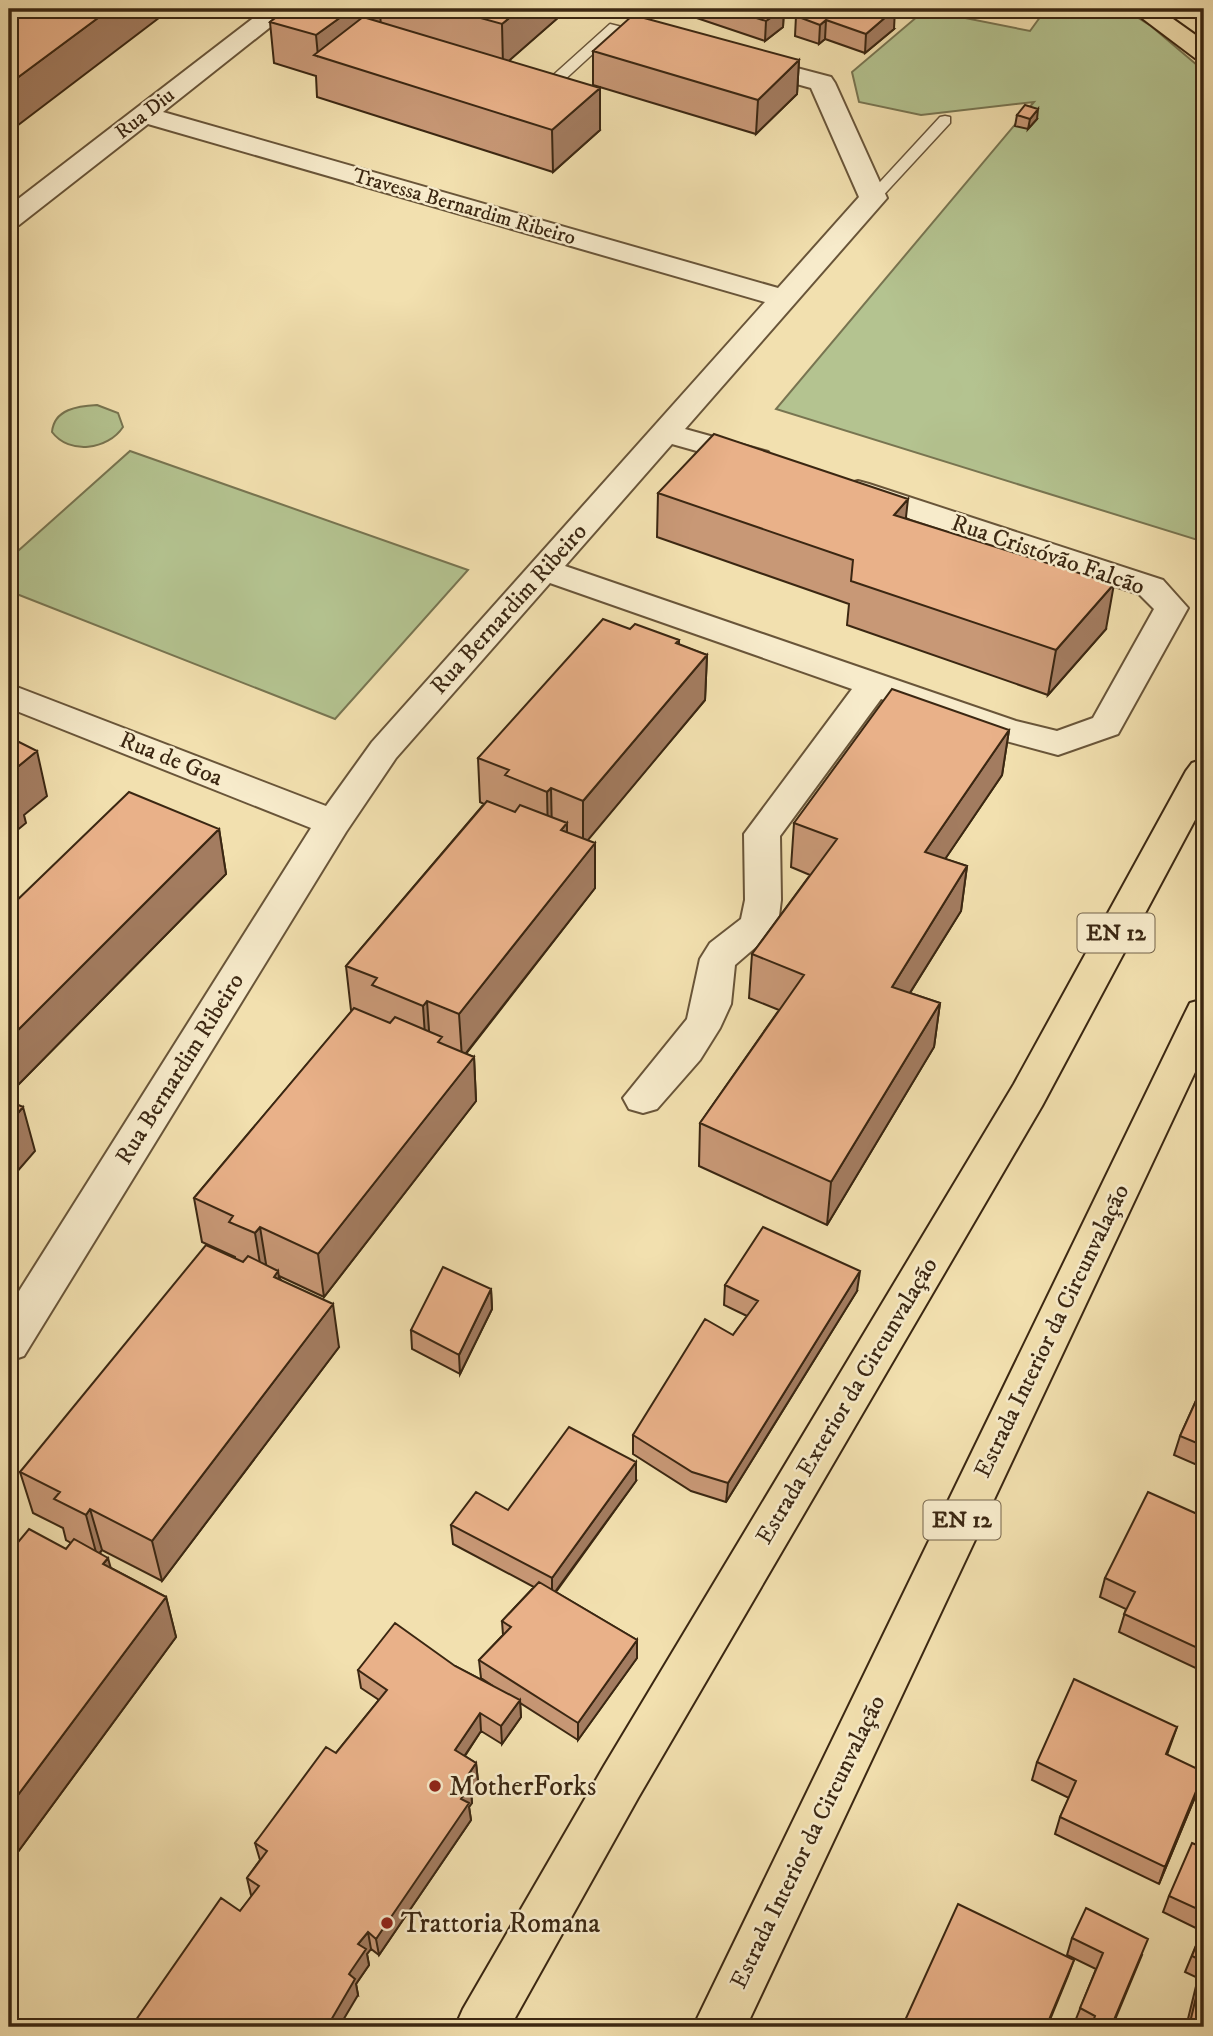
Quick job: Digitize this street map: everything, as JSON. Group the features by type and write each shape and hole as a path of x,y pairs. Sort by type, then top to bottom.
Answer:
{"main road":[{"path":"1143,9 1204,53"},
{"name":"Estrada Exterior da Circunvalação","path":"481,2027 621,1782 1028,1095 1204,771"},
{"name":"Estrada Interior da Circunvalação","path":"719,2027 1204,1013"}],"street":[{"name":"Rua Diu","path":"9,219 280,9"},
{"path":"718,55 822,83 873,198"},
{"name":"Travessa Bernardim Ribeiro","path":"144,115 785,299"},
{"name":"Rua Bernardim Ribeiro","path":"9,1343 333,824 384,750 873,198"},
{"path":"665,433 786,468"},
{"name":"Rua Cristóvão Falcão","path":"544,570 1007,730 1058,743 1106,726 1171,608 1151,587 825,481"},
{"path":"643,1098 699,1032 714,1001 716,965 722,956 759,924 763,900 762,834 874,684"},
{"name":"Rua de Goa","path":"9,695 333,824"}],"lane":[{"path":"530,88 543,92 628,31"},
{"path":"873,198 945,120"}],"green space":[{"path":"1046,9 1124,9 1151,26 1204,71 1204,542 776,409 1034,102 921,115 859,102 852,72 925,10 1030,31"},
{"path":"97,405 118,413 123,427 108,441 78,447 59,439 52,432 57,418 68,410"},
{"path":"130,451 468,570 335,719 9,591 9,559"}],"building":[{"path":"22,9 110,9 9,84 9,18"},
{"path":"287,9 352,9 316,35 270,22"},
{"path":"448,9 520,9 502,24"},
{"path":"728,9 783,9 766,21"},
{"path":"807,9 895,9 866,34 826,20 820,25 796,16"},
{"path":"633,15 799,60 758,100 593,51"},
{"path":"363,17 600,88 552,130 314,55"},
{"path":"1025,105 1038,109 1030,119 1017,115"},
{"path":"714,434 908,499 894,515 1114,584 1056,650 851,581 853,560 658,493"},
{"path":"603,619 630,629 635,624 679,640 676,643 707,655 583,801 551,788 547,792 505,775 509,770 478,758"},
{"path":"892,689 1009,730 925,852 967,866 892,987 940,1003 831,1182 700,1123 804,975 752,954 837,839 794,823"},
{"path":"9,737 37,751 9,774"},
{"path":"9,775 16,778 9,784"},
{"path":"129,792 219,829 9,1039 9,908"},
{"path":"487,801 515,812 520,805 567,823 561,830 595,843 459,1014 427,1001 423,1006 372,985 377,978 346,966"},
{"path":"354,1008 390,1023 395,1017 442,1037 438,1042 474,1057 318,1254 260,1227 255,1233 229,1222 233,1216 194,1198"},
{"path":"9,1101 23,1107 9,1124"},
{"path":"763,1227 860,1271 728,1483 692,1472 633,1435 705,1319 733,1335 758,1301 725,1285"},
{"path":"206,1245 243,1262 248,1256 278,1271 274,1277 333,1304 152,1541 90,1509 86,1515 54,1499 60,1492 20,1472"},
{"path":"443,1267 491,1289 459,1355 411,1330"},
{"path":"1204,1383 1204,1446 1180,1436"},
{"path":"569,1427 636,1462 552,1578 451,1525 476,1492 508,1510"},
{"path":"1148,1492 1204,1517 1204,1651 1124,1614 1135,1592 1105,1578"},
{"path":"29,1529 66,1549 74,1539 108,1558 103,1564 166,1597 9,1807 9,1553"},
{"path":"539,1582 637,1640 578,1723 479,1660 511,1627 502,1621"},
{"path":"395,1623 455,1666 520,1700 501,1726 480,1713 455,1750 476,1763 464,1781 471,1786 461,1799 469,1803 376,1939 368,1932 358,1944 366,1949 349,1974 355,1979 327,2027 131,2027 221,1898 240,1911 259,1886 247,1878 267,1851 255,1843 326,1747 336,1753 387,1690 358,1670"},
{"path":"1074,1679 1177,1727 1166,1754 1204,1772 1165,1867 1060,1817 1076,1781 1037,1762"},
{"path":"1192,1843 1204,1848 1204,1912 1169,1896"},
{"path":"958,1904 1074,1960 1046,2027 902,2027"},
{"path":"1086,1908 1148,1939 1111,2027 1091,2027 1095,2016 1080,2008 1103,1953 1072,1938"},
{"path":"1204,1926 1204,1962 1192,1956"},
{"path":"1204,1963 1204,2027 1189,2027"}],"place":[{"name":"MotherForks","path":"435,1786"},
{"name":"Trattoria Romana","path":"387,1923"}]}
